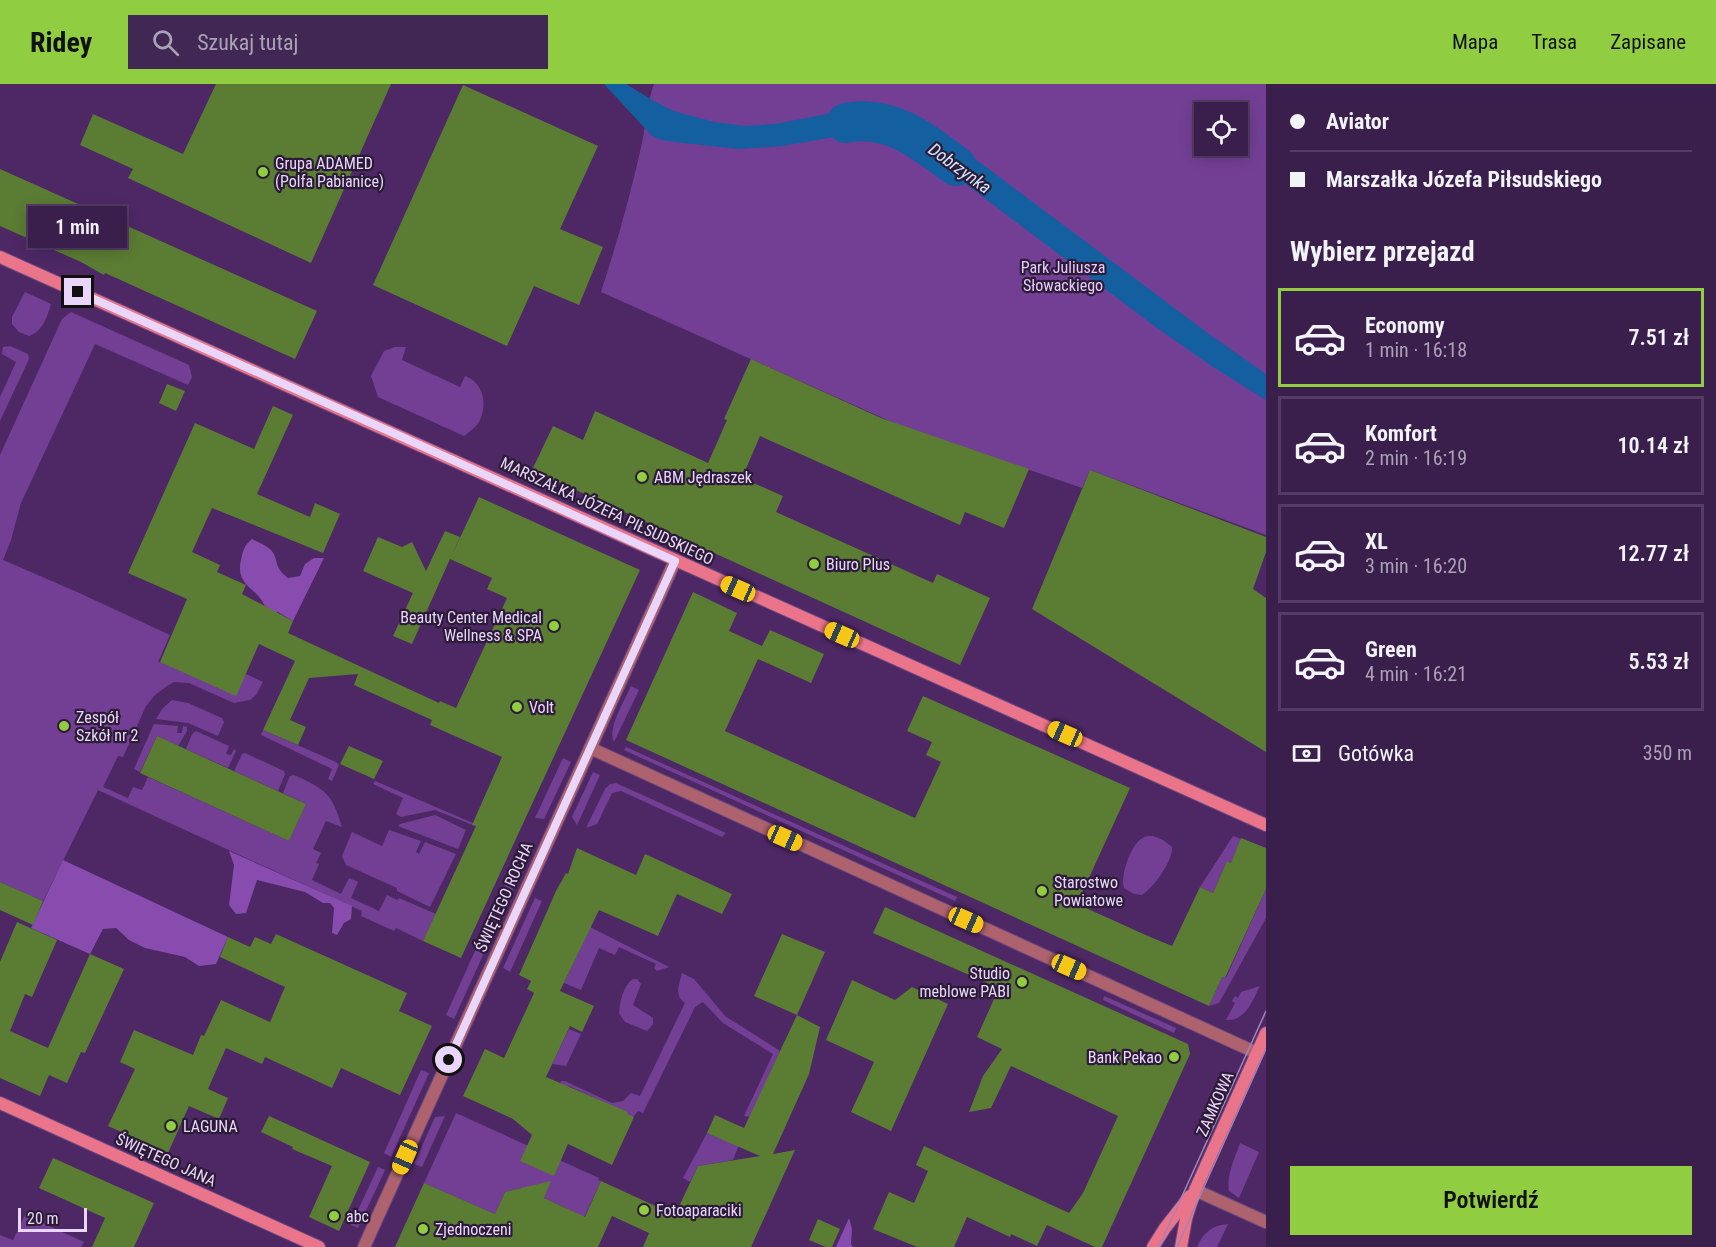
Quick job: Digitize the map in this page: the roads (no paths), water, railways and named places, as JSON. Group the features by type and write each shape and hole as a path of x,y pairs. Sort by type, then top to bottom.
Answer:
{"street":[{"name":"MARSZAŁKA JÓZEFA PIŁSUDSKIEGO","path":"0,257 1266,825"},
{"name":"ŚWIĘTEGO ROCHA","path":"364,1247 675,561"},
{"path":"590,748 1257,1053"},
{"name":"ZAMKOWA","path":"1181,1247 1186,1219 1195,1190 1266,1033"},
{"name":"ŚWIĘTEGO JANA","path":"0,1103 319,1247"},
{"path":"1195,1190 1266,1222"},
{"name":"ZAMKOWA","path":"1153,1247 1195,1190"}],"water":[{"path":"604,84 626,84 674,111 714,122 745,126 775,124 855,111 906,114 896,141 869,136 841,136 782,146 739,149 661,140 652,136"},
{"path":"918,119 946,137 1266,374 1266,400 1213,367 1153,325 931,158 909,144"}],"waterway":[{"name":"Dobrzynka","path":"846,123 862,121 892,126 919,139 956,166"}],"tram line":[{"path":"1159,1247 1266,1011"},
{"path":"1177,1247 1266,1049"}],"place":[{"name":"Grupa ADAMED (Polfa Pabianice)","path":"263,172"},
{"name":"ABM Jędraszek","path":"642,477"},
{"name":"Biuro Plus","path":"814,564"},
{"name":"Beauty Center Medical Wellness & SPA","path":"554,626"},
{"name":"Volt","path":"517,707"},
{"name":"Zespół Szkół nr 2","path":"64,726"},
{"name":"Starostwo Powiatowe","path":"1042,891"},
{"name":"Studio meblowe PABI","path":"1022,982"},
{"name":"Bank Pekao","path":"1174,1057"},
{"name":"LAGUNA","path":"171,1126"},
{"name":"Fotoaparaciki","path":"644,1210"},
{"name":"abc","path":"334,1216"},
{"name":"Zjednoczeni","path":"423,1229"}],"park label":[{"name":"Park Juliusza Słowackiego","path":"1063,276"}]}
